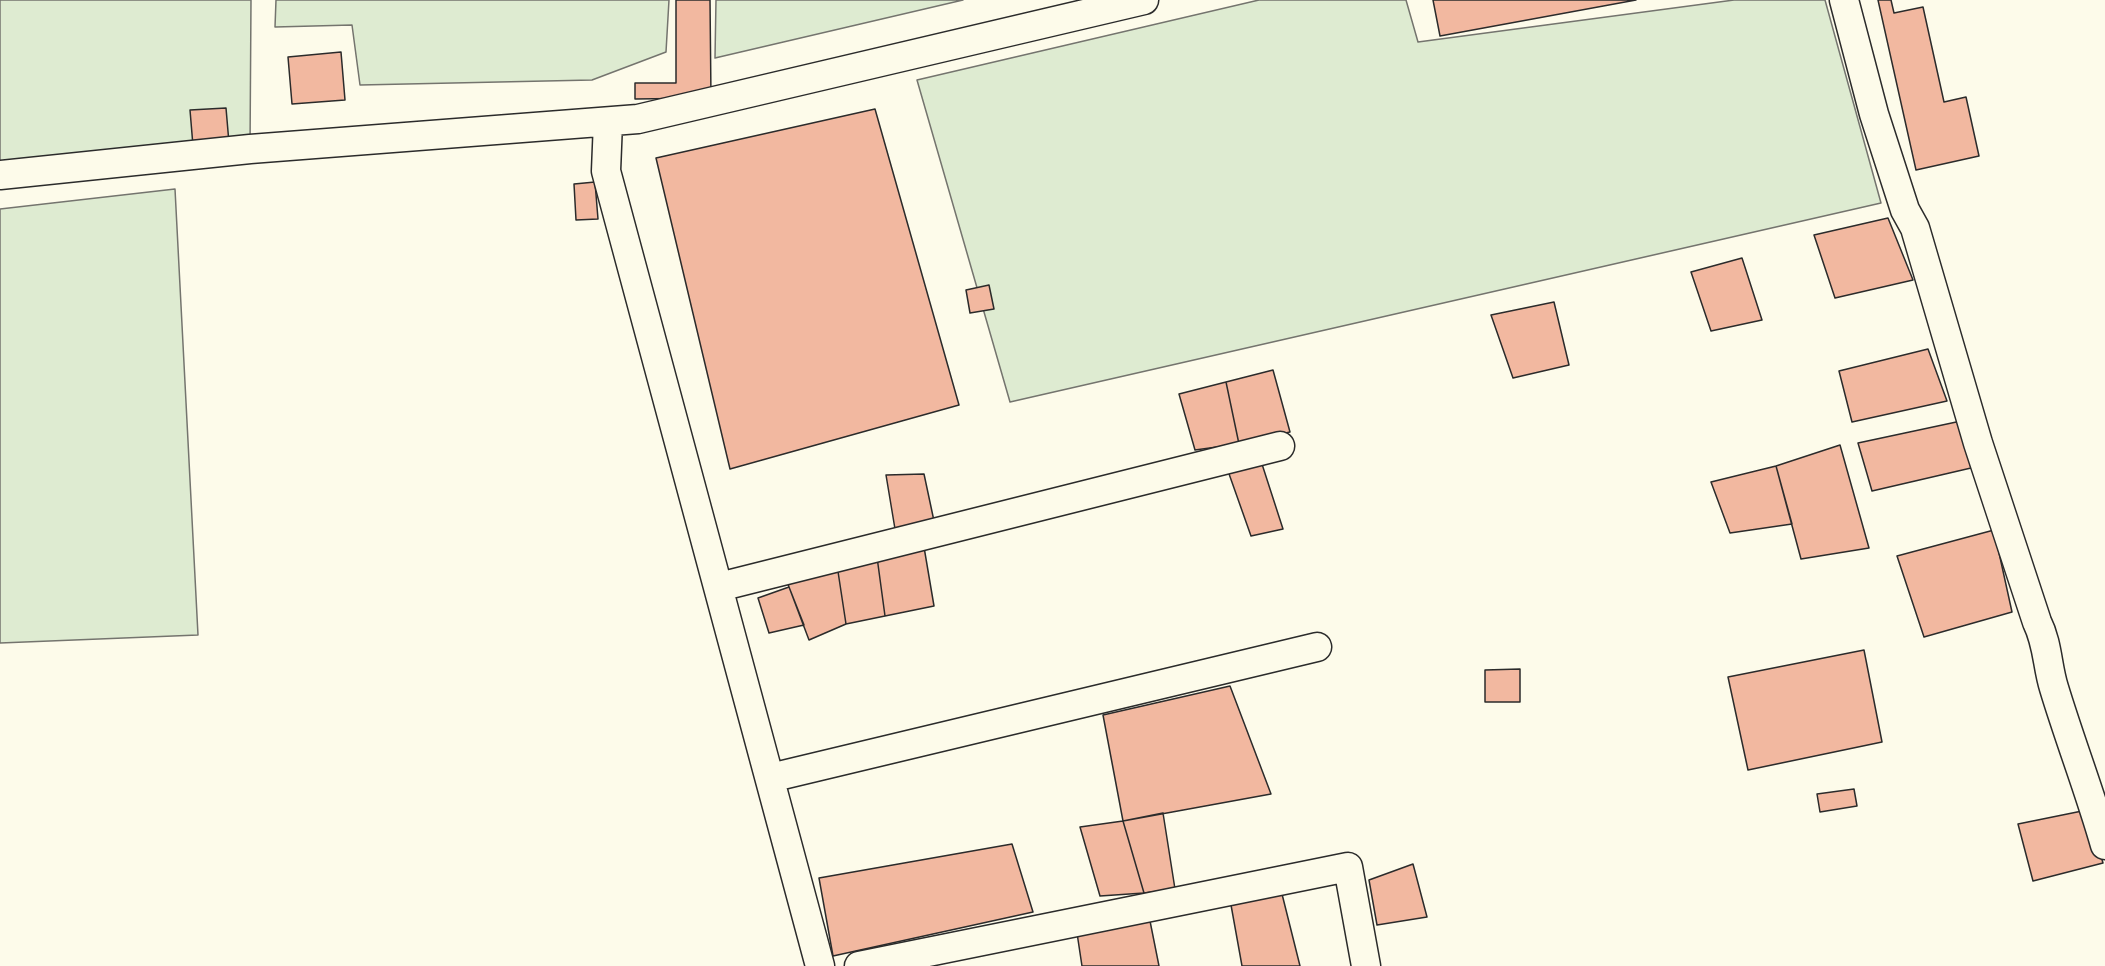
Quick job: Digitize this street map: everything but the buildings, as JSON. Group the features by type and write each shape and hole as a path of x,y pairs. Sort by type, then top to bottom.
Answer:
{"street":[{"path":"0,175 250,149 638,119 1144,0"},
{"path":"1844,0 1874,114 1905,210 1915,228 1978,443 2037,622 2045,637 2054,686 2105,845"},
{"path":"608,122 606,171 820,966"},
{"path":"718,587 1280,446"},
{"path":"770,778 1317,647"},
{"path":"859,966 1348,867 1366,966"}],"green space":[{"path":"0,0 251,0 250,149 0,175"},
{"path":"276,0 669,0 666,52 592,80 360,85 352,25 275,27"},
{"path":"716,0 963,0 715,58"},
{"path":"1259,0 1406,0 1418,42 1734,0 1825,0 1881,203 1010,402 917,80"},
{"path":"175,189 198,635 0,643 0,209"}]}
